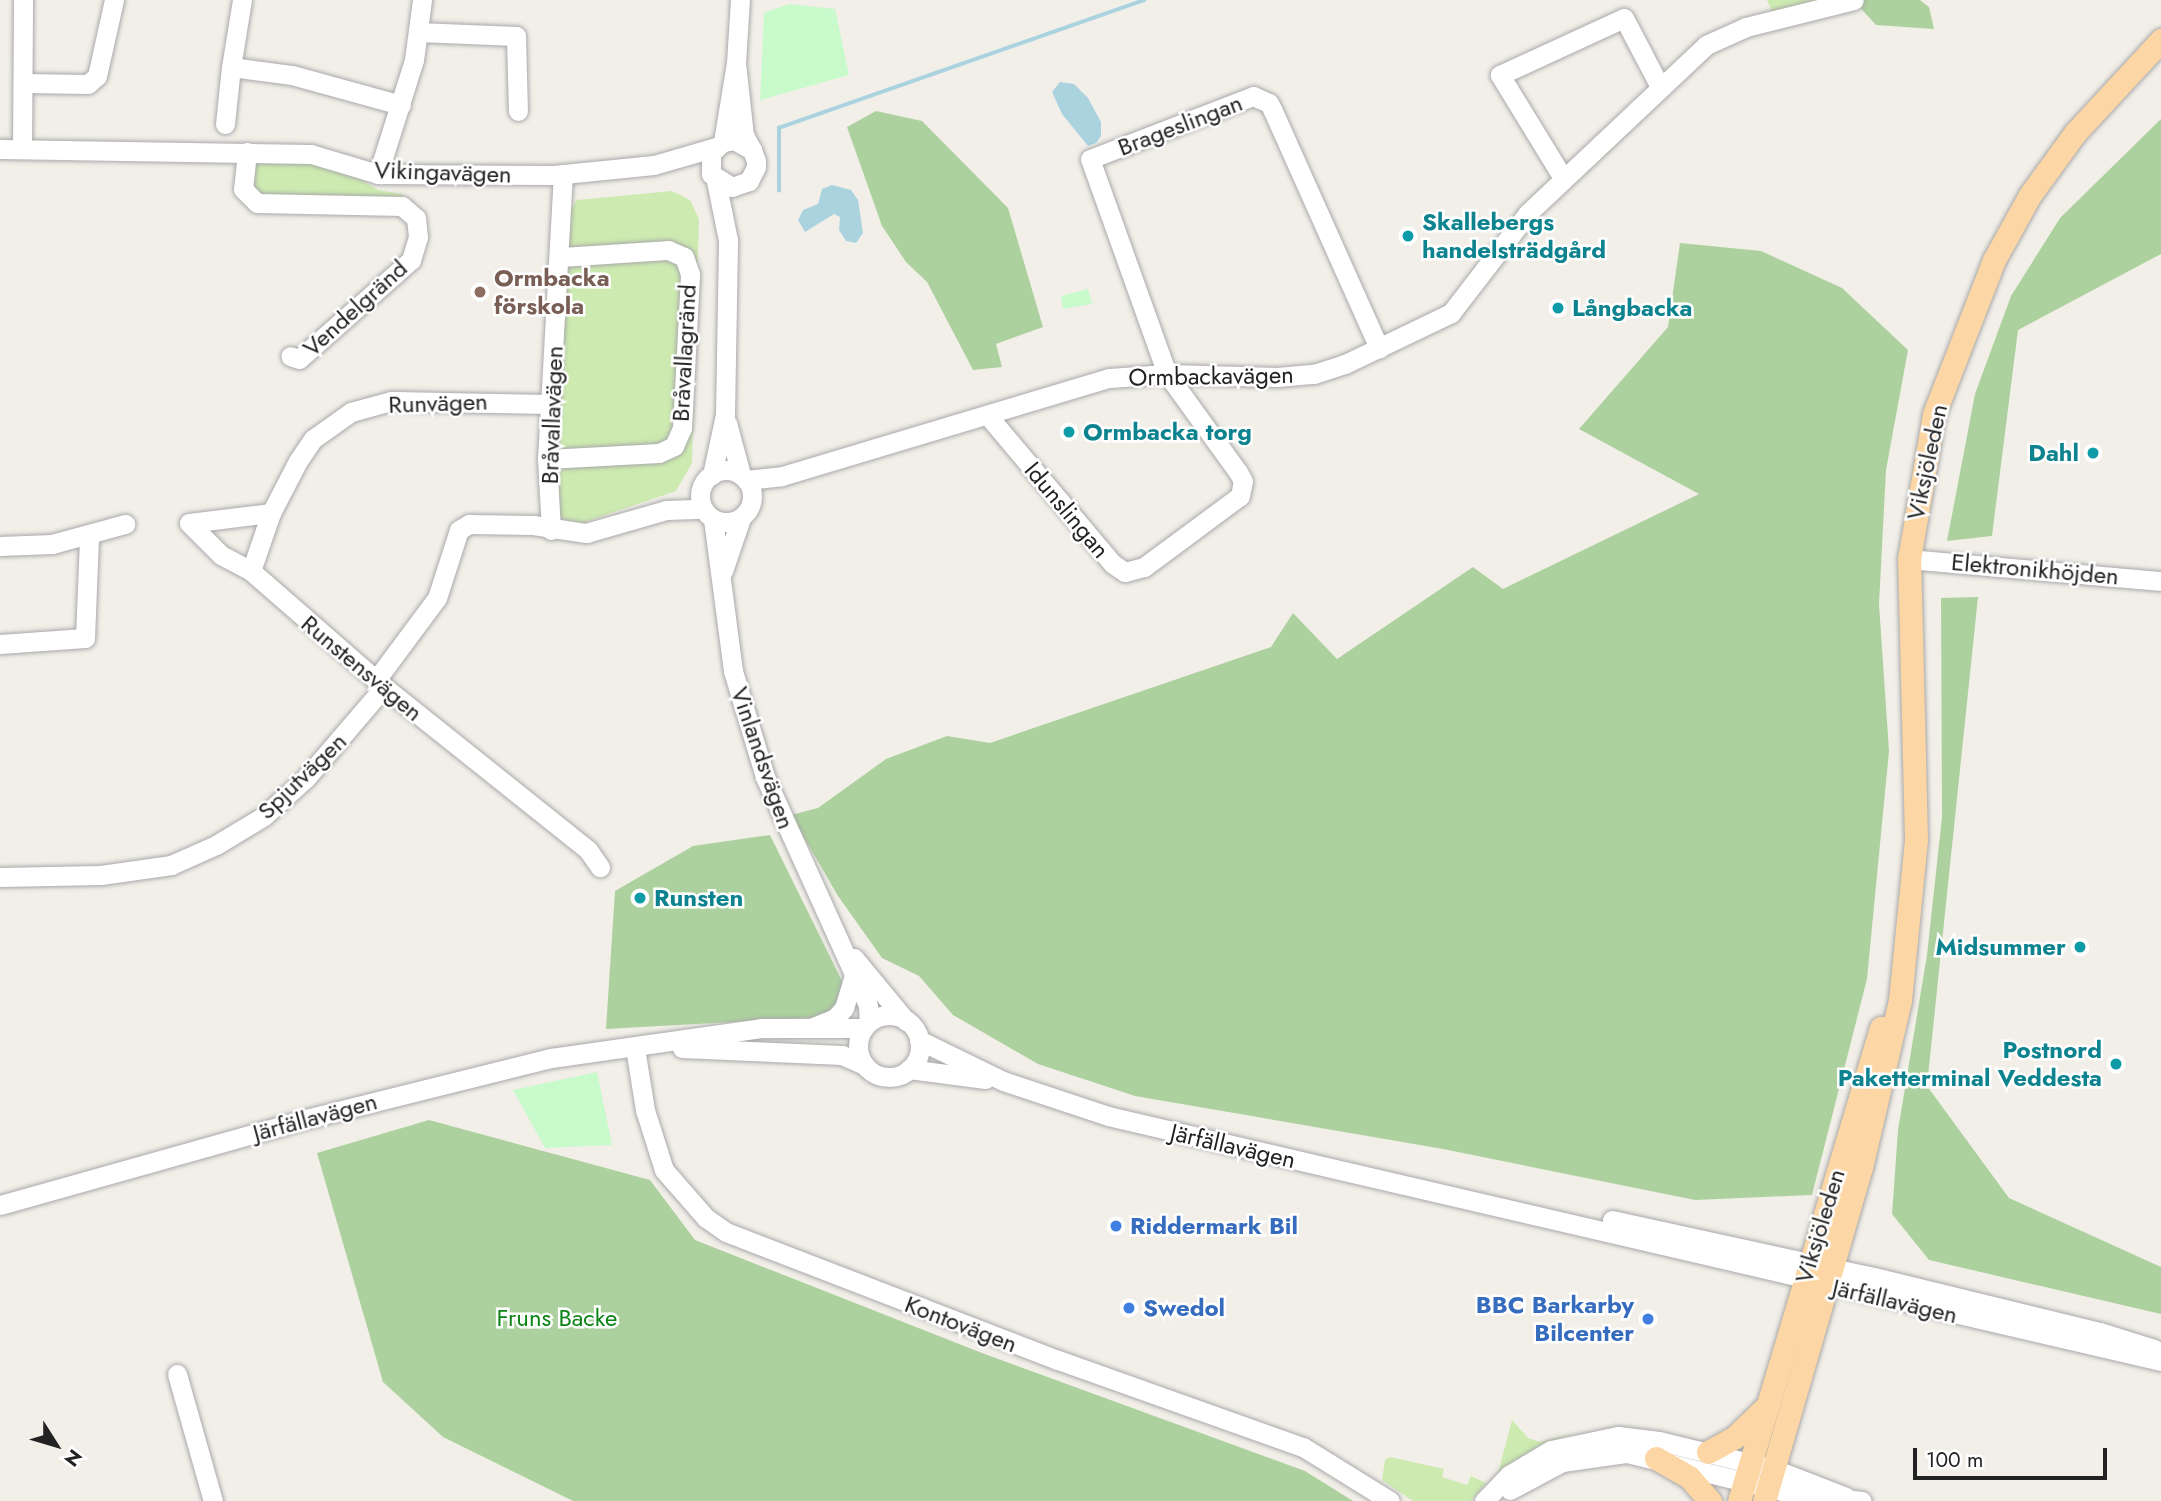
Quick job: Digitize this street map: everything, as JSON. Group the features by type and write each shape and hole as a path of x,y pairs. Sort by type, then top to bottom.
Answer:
{"main road":[{"name":"Viksjöleden","path":"1769,1486 1831,1276 1890,1050 1916,840 1909,559 1934,414 1994,260 2030,195 2075,133 2161,40"},
{"name":"Viksjöleden","path":"1745,1482 1904,951"},
{"path":"1708,1452 1735,1437 1767,1406"},
{"path":"1656,1458 1689,1477 1710,1501"}],"street":[{"path":"22,149 23,0"},
{"path":"23,83 88,83 97,76 114,0"},
{"path":"225,124 242,0"},
{"path":"378,174 401,105 418,32 422,0"},
{"path":"728,240 709,160 719,145 736,63 740,0"},
{"name":"Ormbackavägen","path":"743,477 782,476 989,417 1109,379 1167,374 1314,374 1379,348 1451,313 1528,213 1563,178 1626,124 1683,63 1713,42 1746,27 1854,0"},
{"path":"1563,178 1500,75 1624,18 1660,87"},
{"path":"418,32 516,36 518,111"},
{"path":"708,514 707,481 725,415 728,240 742,186 756,167 752,150 744,135 736,63"},
{"path":"231,67 292,75 401,105"},
{"name":"Brageslingan","path":"1167,374 1090,159 1253,96 1269,103 1273,110 1379,348"},
{"path":"719,145 733,140 752,150"},
{"name":"Vikingavägen","path":"0,149 312,154 378,174 564,174 654,165 719,145"},
{"name":"Vendelgränd","path":"247,152 243,189 257,203 402,206 416,218 418,237 411,260 299,359 290,356"},
{"name":"Vikingavägen","path":"654,165 714,178"},
{"name":"Bråvallavägen","path":"551,530 547,459 564,174"},
{"path":"714,178 732,187 742,186"},
{"name":"Bråvallagränd","path":"547,459 659,453 674,446 682,428 690,274 684,257 667,250 559,257"},
{"name":"Idunslingan","path":"989,417 1113,564 1131,573 1235,502 1242,489 1238,472 1167,374"},
{"name":"Runvägen","path":"251,571 271,513 313,439 351,412 391,401 550,404"},
{"path":"666,510 708,514 727,523 741,518 752,500 725,415"},
{"path":"666,510 727,470 743,477"},
{"name":"Ormbackavägen","path":"752,500 782,476"},
{"name":"Spjutvägen","path":"0,877 101,875 171,865 216,845 264,816 306,778 380,683 437,598 459,530 469,524 586,533 666,510"},
{"name":"Runstensvägen","path":"271,513 189,523 221,555 251,571 380,683 588,850 600,867"},
{"name":"Vinlandsvägen","path":"708,514 722,572 733,671 765,777 868,1005 867,1025"},
{"name":"Vinlandsvägen","path":"722,572 741,518"},
{"path":"0,546 89,537 125,524"},
{"path":"0,644 85,638 89,537"},
{"name":"Elektronikhöjden","path":"1909,559 2161,581"},
{"name":"Vinlandsvägen","path":"836,936 906,1021"},
{"path":"806,1029 835,1018 849,1000 854,975"},
{"path":"891,1016 906,1021 919,1040 918,1055 909,1069 886,1077 864,1065 858,1050 867,1025 891,1016"},
{"name":"Järfällavägen","path":"0,1206 440,1083 551,1058 761,1028 806,1029 867,1025"},
{"name":"Järfällavägen","path":"919,1040 1003,1082 1108,1116 1465,1198 1657,1227 1806,1271 2100,1332 2161,1352"},
{"name":"Järfällavägen","path":"635,1048 756,1048 842,1055 864,1065"},
{"name":"Kontovägen","path":"635,1048 645,1110 664,1170 690,1203 726,1232 1058,1360 1303,1447 1390,1501"},
{"name":"Järfällavägen","path":"909,1069 1003,1082"},
{"name":"Järfällavägen","path":"1831,1276 2161,1361"},
{"path":"177,1374 213,1501"},
{"path":"1484,1501 1528,1462 1584,1441 1638,1437 1708,1452 1745,1482"},
{"path":"1499,1501 1538,1472 1576,1458 1617,1453 1656,1458 1745,1482 1854,1499"}],"green space":[{"path":"1767,0 1827,0 1773,14"},
{"path":"1853,0 1920,0 1929,7 1934,29 1876,25"},
{"path":"789,4 835,9 849,75 760,100 764,13"},
{"path":"876,111 922,121 1008,208 1043,327 996,344 1002,367 973,370 927,282 906,262 882,226 847,127"},
{"path":"2161,119 2161,254 2018,330 1992,536 1947,541 1975,394 2011,296 2060,218"},
{"path":"252,156 309,161 360,179 378,190 403,194 401,199 257,196 249,188"},
{"path":"672,191 690,200 699,219 692,463 676,491 576,525 560,517 547,459 569,213 577,200"},
{"path":"1680,243 1761,251 1842,288 1908,350 1886,470 1879,604 1889,751 1867,979 1812,1195 1695,1200 1443,1149 1135,1096 1038,1064 953,1015 919,976 882,958 838,896 791,815 818,808 886,759 947,736 990,743 1271,647 1293,613 1337,659 1473,567 1503,589 1699,494 1579,429 1668,327"},
{"path":"1088,289 1092,304 1063,309 1061,296"},
{"path":"1978,597 1927,1086 2009,1198 2161,1267 2161,1314 1929,1260 1892,1214 1898,1130 1927,955 1942,817 1941,598"},
{"path":"770,835 846,989 839,1003 821,1017 606,1029 615,891 693,846"},
{"path":"597,1072 612,1145 545,1148 513,1090"},
{"name":"Fruns Backe","path":"429,1120 650,1180 695,1240 982,1353 1305,1471 1353,1501 573,1501 443,1437 383,1382 317,1153"},
{"path":"1512,1420 1528,1438 1540,1442 1573,1433 1540,1445 1498,1473"},
{"path":"1390,1457 1444,1469 1442,1477 1467,1485 1471,1476 1486,1483 1471,1501 1413,1501 1382,1480 1385,1460"}],"water":[{"path":"1060,82 1074,84 1088,98 1101,122 1101,136 1096,143 1088,146 1062,114 1052,92"},
{"path":"832,185 851,190 858,200 863,233 856,243 846,241 839,230 840,217 834,214 805,232 798,220 803,210 818,204 822,189"}],"waterway":[{"path":"779,191 779,128 1144,0"}],"place":[{"name":"Skallebergs handelsträdgård","path":"1408,236"},
{"name":"Ormbacka förskola","path":"480,292"},
{"name":"Långbacka","path":"1558,308"},
{"name":"Ormbacka torg","path":"1069,432"},
{"name":"Dahl","path":"2093,453"},
{"name":"Runsten","path":"640,898"},
{"name":"Midsummer","path":"2080,947"},
{"name":"Postnord Paketterminal Veddesta","path":"2116,1064"},
{"name":"Riddermark Bil","path":"1116,1226"},
{"name":"Swedol","path":"1129,1308"},
{"name":"BBC Barkarby Bilcenter","path":"1648,1319"}]}
